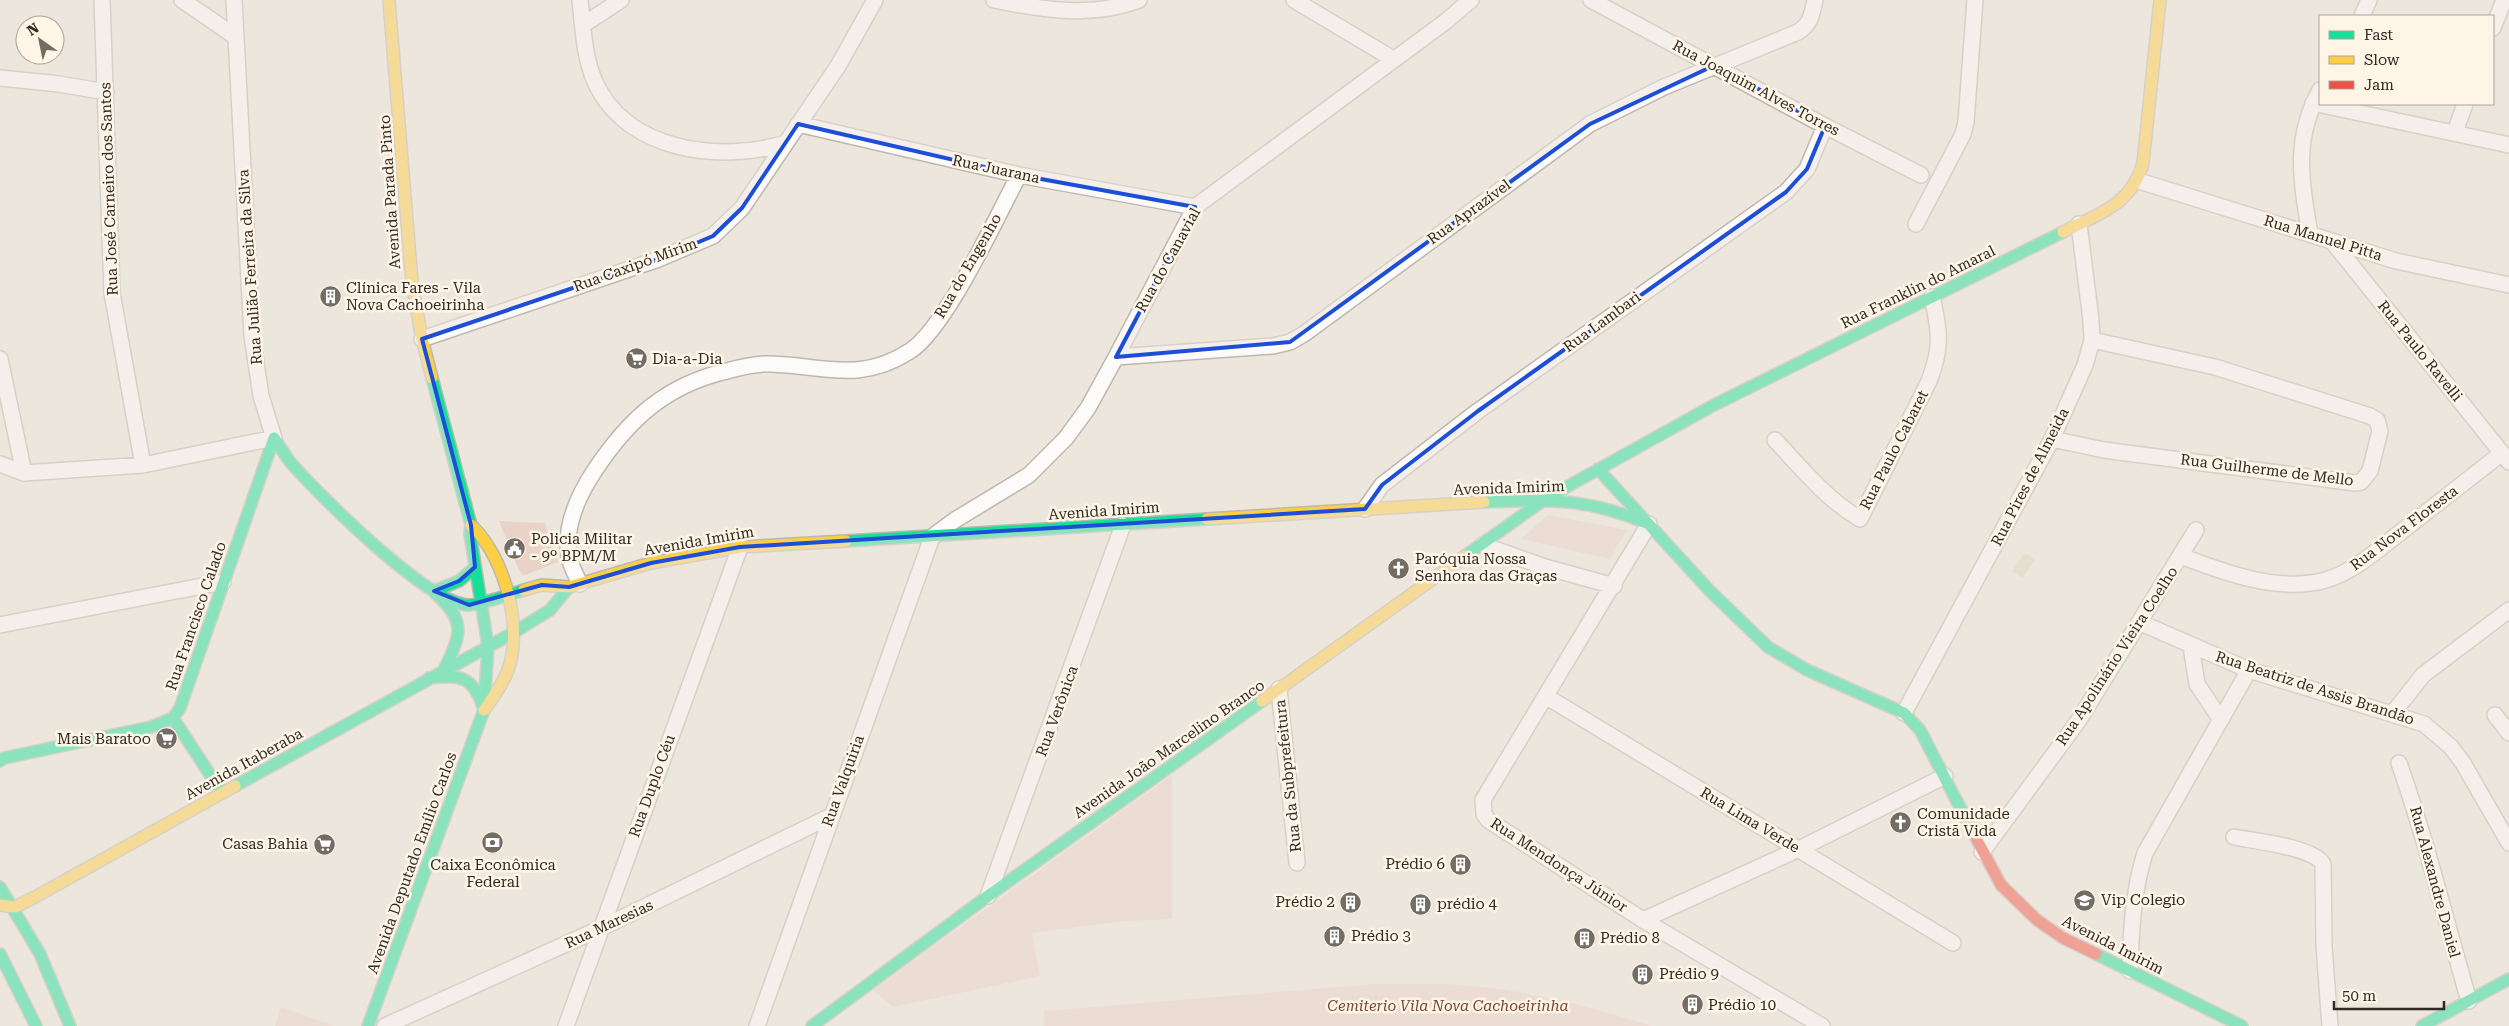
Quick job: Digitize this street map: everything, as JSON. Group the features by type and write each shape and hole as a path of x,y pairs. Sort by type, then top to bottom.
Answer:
{"main road":[{"name":"Avenida Parada Pinto","path":"390,0 412,283 422,339 472,525 470,534 488,646"},
{"path":"2139,181 2160,0"},
{"name":"Rua Franklin do Amaral","path":"1545,499 1714,405 2079,224 2125,198 2139,181"},
{"name":"Rua Francisco Calado","path":"173,718 180,708 274,438"},
{"name":"Rua Julião Ferreira da Silva","path":"274,438 290,462 323,497 401,567 434,591 458,604 469,605 481,602"},
{"path":"1598,469 1649,524"},
{"name":"Avenida Imirim","path":"481,602 542,585 575,586 667,560 740,547 932,538 1545,499 1567,500 1610,507 1649,524 1710,592 1768,646 1807,670 1904,713 1920,730 1982,852 2004,890 2037,920 2063,938 2242,1026"},
{"name":"Avenida João Marcelino Branco","path":"812,1026 988,896 1545,499"},
{"name":"Avenida Parada Pinto","path":"472,525 482,532 486,539 507,596 512,633"},
{"path":"444,670 461,631 459,621 454,612 434,591 459,582 475,566"},
{"path":"488,646 550,610 575,586"},
{"name":"Avenida Deputado Emílio Carlos","path":"484,710 498,693 511,660 512,633"},
{"name":"Avenida Deputado Emílio Carlos","path":"368,1026 376,1009 484,710 488,646"},
{"name":"Avenida Itaberaba","path":"14,907 488,646"},
{"path":"428,678 443,676 466,678 473,683 478,691 484,710"},
{"path":"1,756 150,727 173,718 222,793"},
{"path":"0,887 25,922 50,974 70,1026"},
{"path":"0,905 14,907"},
{"path":"0,954 15,979 36,1026"},
{"path":"2422,1026 2509,979"}],"street":[{"name":"Rua José Carneiro dos Santos","path":"102,0 112,294 143,465"},
{"path":"182,0 236,37"},
{"name":"Rua Julião Ferreira da Silva","path":"234,0 252,336 261,396 274,438"},
{"path":"580,0 586,54 596,83 614,109 637,130 666,144 695,150 724,151 771,148 786,143"},
{"path":"583,26 621,0"},
{"name":"Rua Caxipó Mirim","path":"422,339 656,260 713,236 742,208 838,66 875,0"},
{"path":"994,0 1033,8 1090,12 1117,8 1139,0"},
{"path":"1294,0 1393,59"},
{"name":"Rua do Canavial","path":"932,538 955,520 981,506 1029,475 1066,438 1088,408 1195,207 1445,22 1471,0"},
{"name":"Rua Joaquim Alves Torres","path":"1591,0 1715,65 1825,126 1922,175"},
{"name":"Rua Aprazível","path":"1116,357 1273,346 1290,342 1590,124 1664,86 1798,32 1806,27 1811,19 1814,0"},
{"path":"1916,224 1963,134 1966,122 1975,0"},
{"path":"2362,15 2369,0"},
{"path":"2494,25 2504,0"},
{"path":"0,78 59,84 106,92"},
{"path":"2310,234 2303,191 2302,138 2317,96"},
{"path":"2351,105 2509,145"},
{"path":"2454,132 2465,105"},
{"name":"Rua Juarana","path":"798,124 1019,175 1195,207"},
{"name":"Rua Lambari","path":"1365,509 1382,485 1478,411 1786,192 1807,169 1825,126"},
{"name":"Rua do Engenho","path":"575,586 568,547 576,505 600,463 628,426 656,401 688,382 719,372 748,365 769,364 845,372 870,370 896,360 912,350 938,321 1019,175"},
{"name":"Rua Manuel Pitta","path":"2139,181 2396,260 2509,285"},
{"name":"Rua Pires de Almeida","path":"1904,713 2052,439 2085,365 2092,340 2089,297 2079,224"},
{"name":"Rua Paulo Ravelli","path":"2332,241 2506,457"},
{"name":"Rua Paulo Cabaret","path":"1776,440 1818,487 1844,510 1860,519 1929,381 1937,360 1940,342 1932,297"},
{"name":"Rua Guilherme de Mello","path":"2052,439 2104,450 2355,483 2361,482 2370,472 2380,431 2377,420 2370,416 2215,367 2092,340"},
{"path":"0,359 24,473"},
{"path":"0,464 24,473 143,465 274,438"},
{"name":"Rua Nova Floresta","path":"2181,556 2227,574 2297,584 2325,580 2360,563 2506,457"},
{"path":"981,506 981,517 990,534"},
{"name":"Rua Mendonça Júnior","path":"1649,524 1614,586 1483,800 1484,814 1488,820 1643,920 1822,1026"},
{"name":"Rua Verônica","path":"988,896 1123,525"},
{"name":"Rua Apolinário Vieira Coelho","path":"1982,852 2080,720 2141,623 2196,530"},
{"name":"Rua Valquiria","path":"757,1026 932,538"},
{"path":"1483,545 1545,567 1614,586"},
{"name":"Rua Duplo Céu","path":"566,1026 740,547"},
{"path":"0,625 224,582"},
{"path":"2393,713 2409,690 2423,676 2509,610"},
{"name":"Rua Beatriz de Assis Brandão","path":"2141,623 2248,670 2416,720 2438,734 2463,764 2509,843"},
{"name":"Rua Beatriz de Assis Brandão","path":"2191,646 2197,684 2221,720"},
{"path":"2130,971 2131,926 2138,876 2145,853 2248,670"},
{"name":"Rua da Subprefeitura","path":"1279,689 1297,863"},
{"name":"Rua Lima Verde","path":"1547,696 1953,943"},
{"path":"2495,715 2509,733"},
{"name":"Rua Alexandre Daniel","path":"2399,763 2424,836 2442,910 2469,1002"},
{"path":"1643,920 1800,849 1945,776"},
{"name":"Rua Maresias","path":"385,1026 601,928 831,816"},
{"path":"2234,838 2304,851 2318,857 2323,864 2324,946 2330,1026"}],"highlighted area":[{"path":"1715,65 1825,126 1807,169 1786,192 1478,411 1382,485 1365,509 740,547 651,563 569,587 542,585 469,605 434,591 459,581 475,567 471,525 422,339 656,260 713,236 742,208 798,124 1019,175 1195,207 1116,357 1290,342 1590,124"}],"green space":[{"path":"1548,515 1627,530 1610,559 1521,539"},
{"path":"499,521 545,523 558,562 523,576"},
{"path":"1172,775 1172,919 1125,921 1032,933 1040,976 893,1007 873,990"},
{"name":"Cemiterio Vila Nova Cachoeirinha","path":"1375,984 1451,984 1487,987 1535,995 1582,1006 1652,1026 1044,1026 1044,1011"},
{"path":"281,1007 334,1026 275,1026"}],"shaded area":[{"path":"2025,553 2035,560 2022,578 2012,571"}],"traffic: fast":[{"path":"1465,556 1545,499 1714,405 2063,232"},
{"path":"368,1026 484,710 488,646 470,534 471,525 432,378"},
{"path":"274,438 291,463 325,499 375,546 427,587 450,600 468,605 524,590"},
{"path":"0,761 4,758 151,727 173,718 180,708 274,438"},
{"path":"1598,469 1710,591 1768,647 1807,670 1904,713 1920,730 1977,840"},
{"path":"1484,502 1568,502 1607,509 1649,524"},
{"path":"846,541 1207,519"},
{"path":"434,591 459,581 475,567"},
{"path":"235,786 513,633 550,610 569,587"},
{"path":"435,593 452,612 458,629 454,647 444,670"},
{"path":"429,678 449,676 464,679 475,689 483,707"},
{"path":"812,1026 988,896 1262,701"},
{"path":"173,718 222,793"},
{"path":"0,887 40,954 70,1026"},
{"path":"0,954 36,1026"},
{"path":"2096,954 2242,1026"},
{"path":"2422,1026 2509,979"}],"traffic: slow":[{"path":"389,0 412,283 422,339 432,378"},
{"path":"2063,232 2101,213 2122,199 2138,177 2143,163 2160,0"},
{"path":"1207,519 1484,502"},
{"path":"471,525 492,553 500,570 511,606 513,625 511,660 507,673 484,710"},
{"path":"524,590 542,585 569,587 651,563 740,547 846,541"},
{"path":"1262,701 1465,556"},
{"path":"0,905 15,907 35,897 235,786"}],"traffic: jam":[{"path":"1977,840 2001,885 2037,920 2063,938 2096,954"}],"place":[{"name":"Clínica Fares - Vila Nova Cachoeirinha","path":"330,297"},
{"name":"Dia-a-Dia","path":"636,359"},
{"name":"Policia Militar - 9º BPM/M","path":"515,548"},
{"name":"Paróquia Nossa Senhora das Graças","path":"1399,568"},
{"name":"Mais Baratoo","path":"167,739"},
{"name":"Comunidade Cristã Vida","path":"1901,823"},
{"name":"Caixa Econômica Federal","path":"493,842"},
{"name":"Casas Bahia","path":"324,844"},
{"name":"Prédio 6","path":"1461,864"},
{"name":"Vip Colegio","path":"2085,900"},
{"name":"Prédio 2","path":"1351,902"},
{"name":"prédio 4","path":"1421,904"},
{"name":"Prédio 3","path":"1335,936"},
{"name":"Prédio 8","path":"1584,938"},
{"name":"Prédio 9","path":"1643,974"},
{"name":"Prédio 10","path":"1692,1005"}]}
